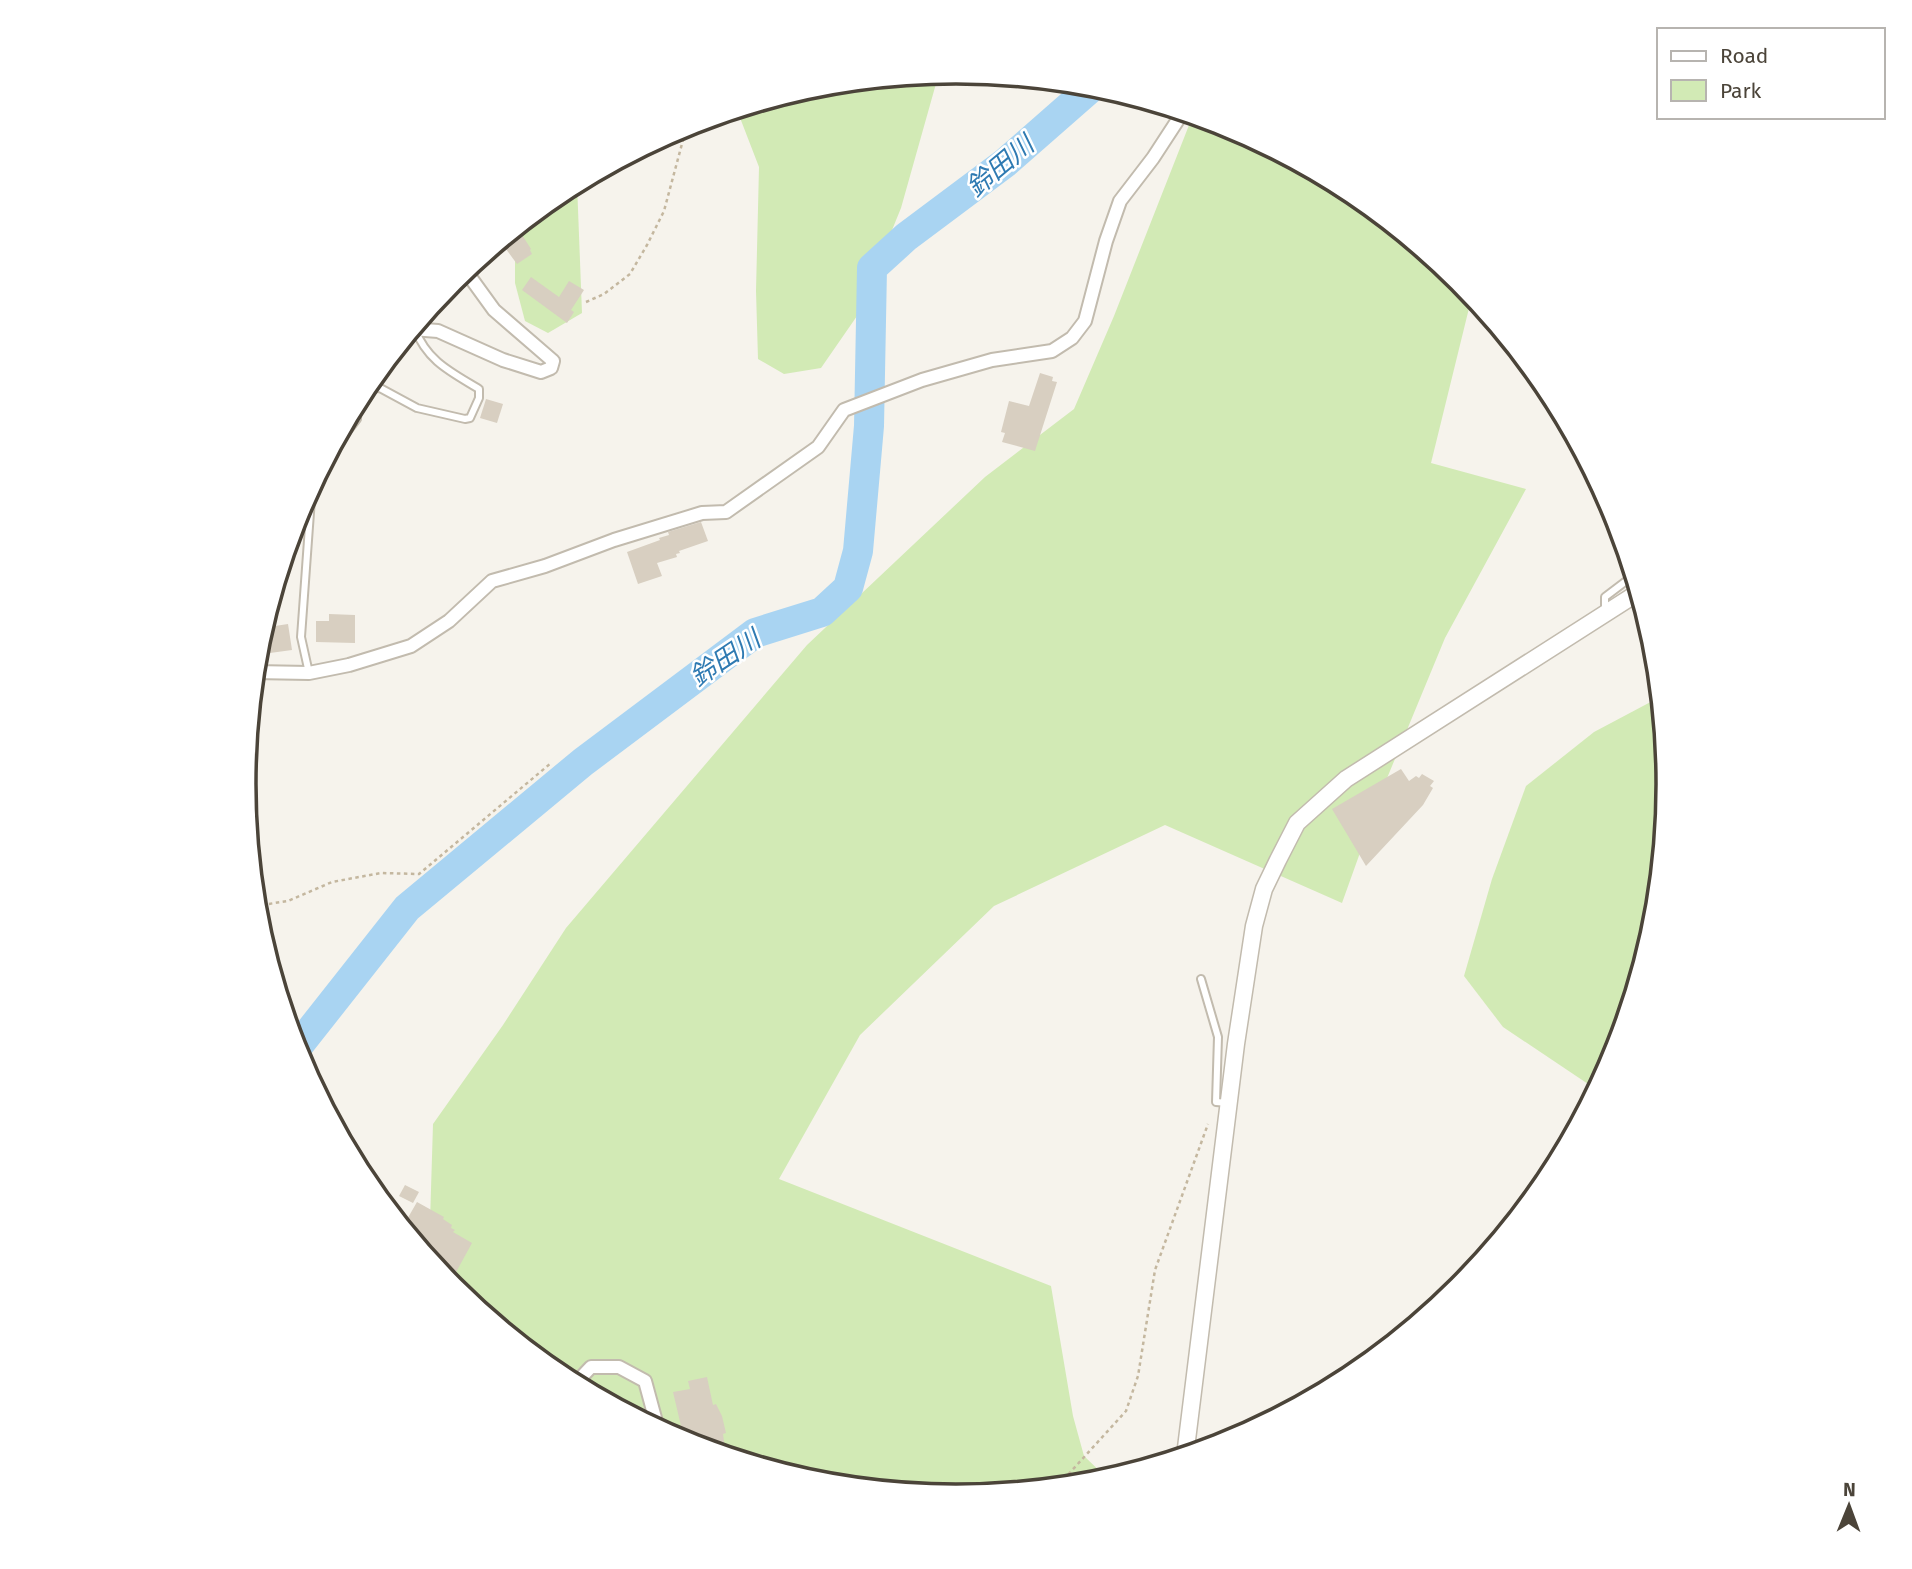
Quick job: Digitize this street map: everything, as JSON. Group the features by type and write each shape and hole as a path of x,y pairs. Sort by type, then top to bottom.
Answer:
{"street":[{"path":"265,672 309,673 349,665 411,646 449,621 492,581 702,513 726,512 818,447 844,410 922,380 992,360 1052,351 1072,338 1085,321 1105,241 1120,201 1178,120"},
{"path":"423,330 438,331 503,360 541,372 551,368 553,360 494,310 472,279"},
{"path":"1186,1446 1223,1102 1254,926 1264,889 1297,823 1346,779 1631,597"},
{"path":"582,1376 591,1367 619,1367 645,1381 655,1417"}],"lane":[{"path":"379,388 417,408 470,418 479,398 479,389 442,366 422,348 417,337"},
{"path":"309,673 302,637 310,514"},
{"path":"1605,614 1605,597 1626,581"},
{"path":"1201,979 1219,1037 1223,1102"}],"path":[{"path":"586,302 604,294 629,274 647,245 664,211 683,139"},
{"path":"266,904 288,901 332,882 382,873 418,874 551,763"},
{"path":"1067,1476 1126,1411 1138,1376 1155,1270 1223,1102"}],"green space":[{"path":"936,84 901,208 857,316 821,368 784,374 758,359 756,291 759,167 740,118 819,97 910,85"},
{"path":"1189,124 1224,137 1266,156 1345,202 1418,258 1469,308 1431,463 1526,489 1445,638 1385,783 1342,903 1165,825 994,906 860,1035 779,1179 1051,1286 1073,1416 1084,1456 1099,1470 1002,1484 910,1484 819,1472 731,1448 646,1413 567,1367 494,1311 446,1264 430,1222 433,1124 503,1025 566,928 807,645 985,477 1074,409 1114,316"},
{"path":"577,196 582,313 548,333 525,321 515,283 515,241"},
{"path":"1652,701 1657,784 1651,876 1633,966 1603,1053 1588,1084 1503,1027 1464,976 1492,879 1526,786 1594,732"}],"building":[{"path":"522,235 532,254 517,264 506,249"},
{"path":"531,277 559,297 569,281 584,290 571,310 574,312 567,323 522,290"},
{"path":"1040,373 1053,377 1052,381 1057,382 1035,451 1002,442 1005,433 1001,432 1009,401 1029,406"},
{"path":"486,399 503,404 497,423 480,418"},
{"path":"701,522 708,541 679,551 677,557 657,563 662,576 638,584 627,552 660,540 659,538 669,535 668,532"},
{"path":"329,614 355,615 355,643 316,642 316,621 329,621"},
{"path":"288,624 292,650 270,653 274,626"},
{"path":"1401,769 1409,781 1422,774 1434,781 1430,786 1433,788 1423,805 1366,866 1332,809"},
{"path":"405,1185 419,1192 413,1203 399,1196"},
{"path":"417,1202 444,1217 455,1230 453,1232 472,1243 455,1274 429,1246 407,1219"},
{"path":"707,1377 713,1405 716,1404 722,1416 726,1433 723,1434 725,1446 682,1429 673,1392 690,1389 688,1381"}],"waterway":[{"name":"鈴田川","path":"304,1039 407,908 583,762 755,633 822,612 848,588 858,551 869,426 872,268 906,237 1005,163 1082,95"}]}
